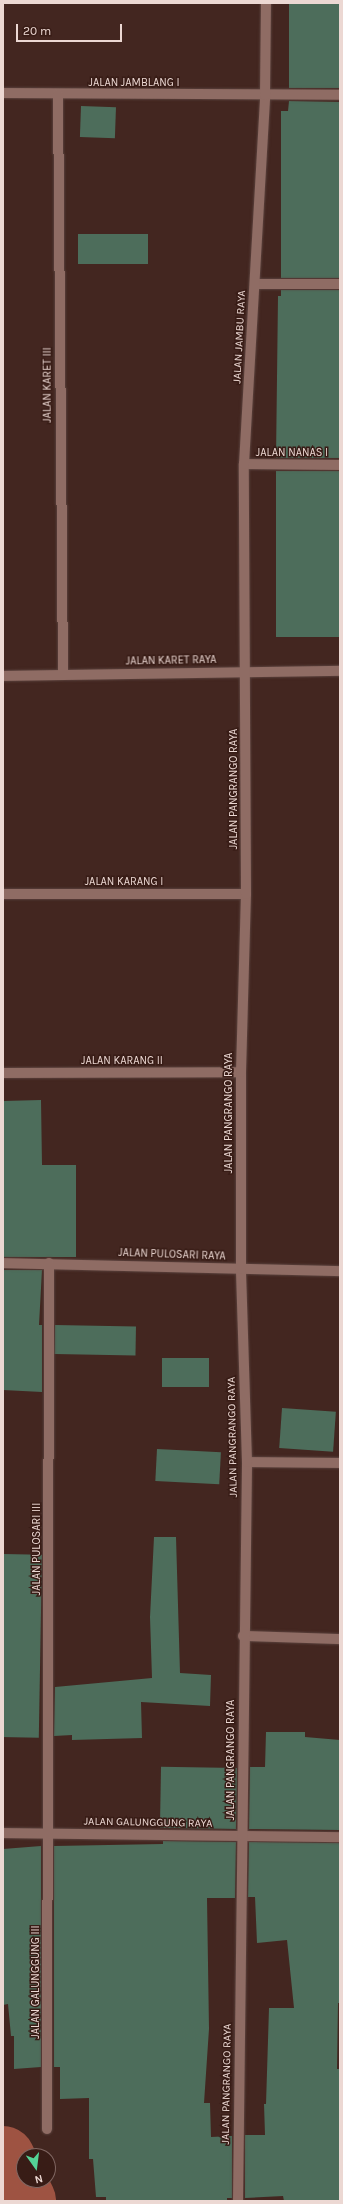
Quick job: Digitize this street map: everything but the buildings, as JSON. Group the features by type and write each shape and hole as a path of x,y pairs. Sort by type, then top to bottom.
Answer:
{"street":[{"name":"JALAN JAMBU RAYA","path":"246,672 244,464 265,95 266,3"},
{"name":"JALAN JAMBLANG I","path":"3,93 340,95"},
{"name":"JALAN KARET III","path":"58,94 63,675"},
{"path":"255,284 340,284"},
{"name":"JALAN NANAS I","path":"244,464 340,465"},
{"name":"JALAN KARET RAYA","path":"3,676 340,671"},
{"name":"JALAN PANGRANGO RAYA","path":"238,2201 247,1462 241,1269 241,1072 246,894 246,672"},
{"name":"JALAN KARANG I","path":"3,894 246,894"},
{"name":"JALAN KARANG II","path":"3,1073 241,1072"},
{"name":"JALAN PULOSARI RAYA","path":"3,1263 340,1271"},
{"name":"JALAN PULOSARI III","path":"48,1834 49,1263"},
{"path":"247,1462 340,1463"},
{"path":"244,1636 340,1638"},
{"name":"JALAN GALUNGGUNG RAYA","path":"3,1834 340,1837"},
{"name":"JALAN GALUNGGUNG III","path":"47,2129 48,1834"}],"waterway":[{"path":"3,2158 24,2201"}]}
